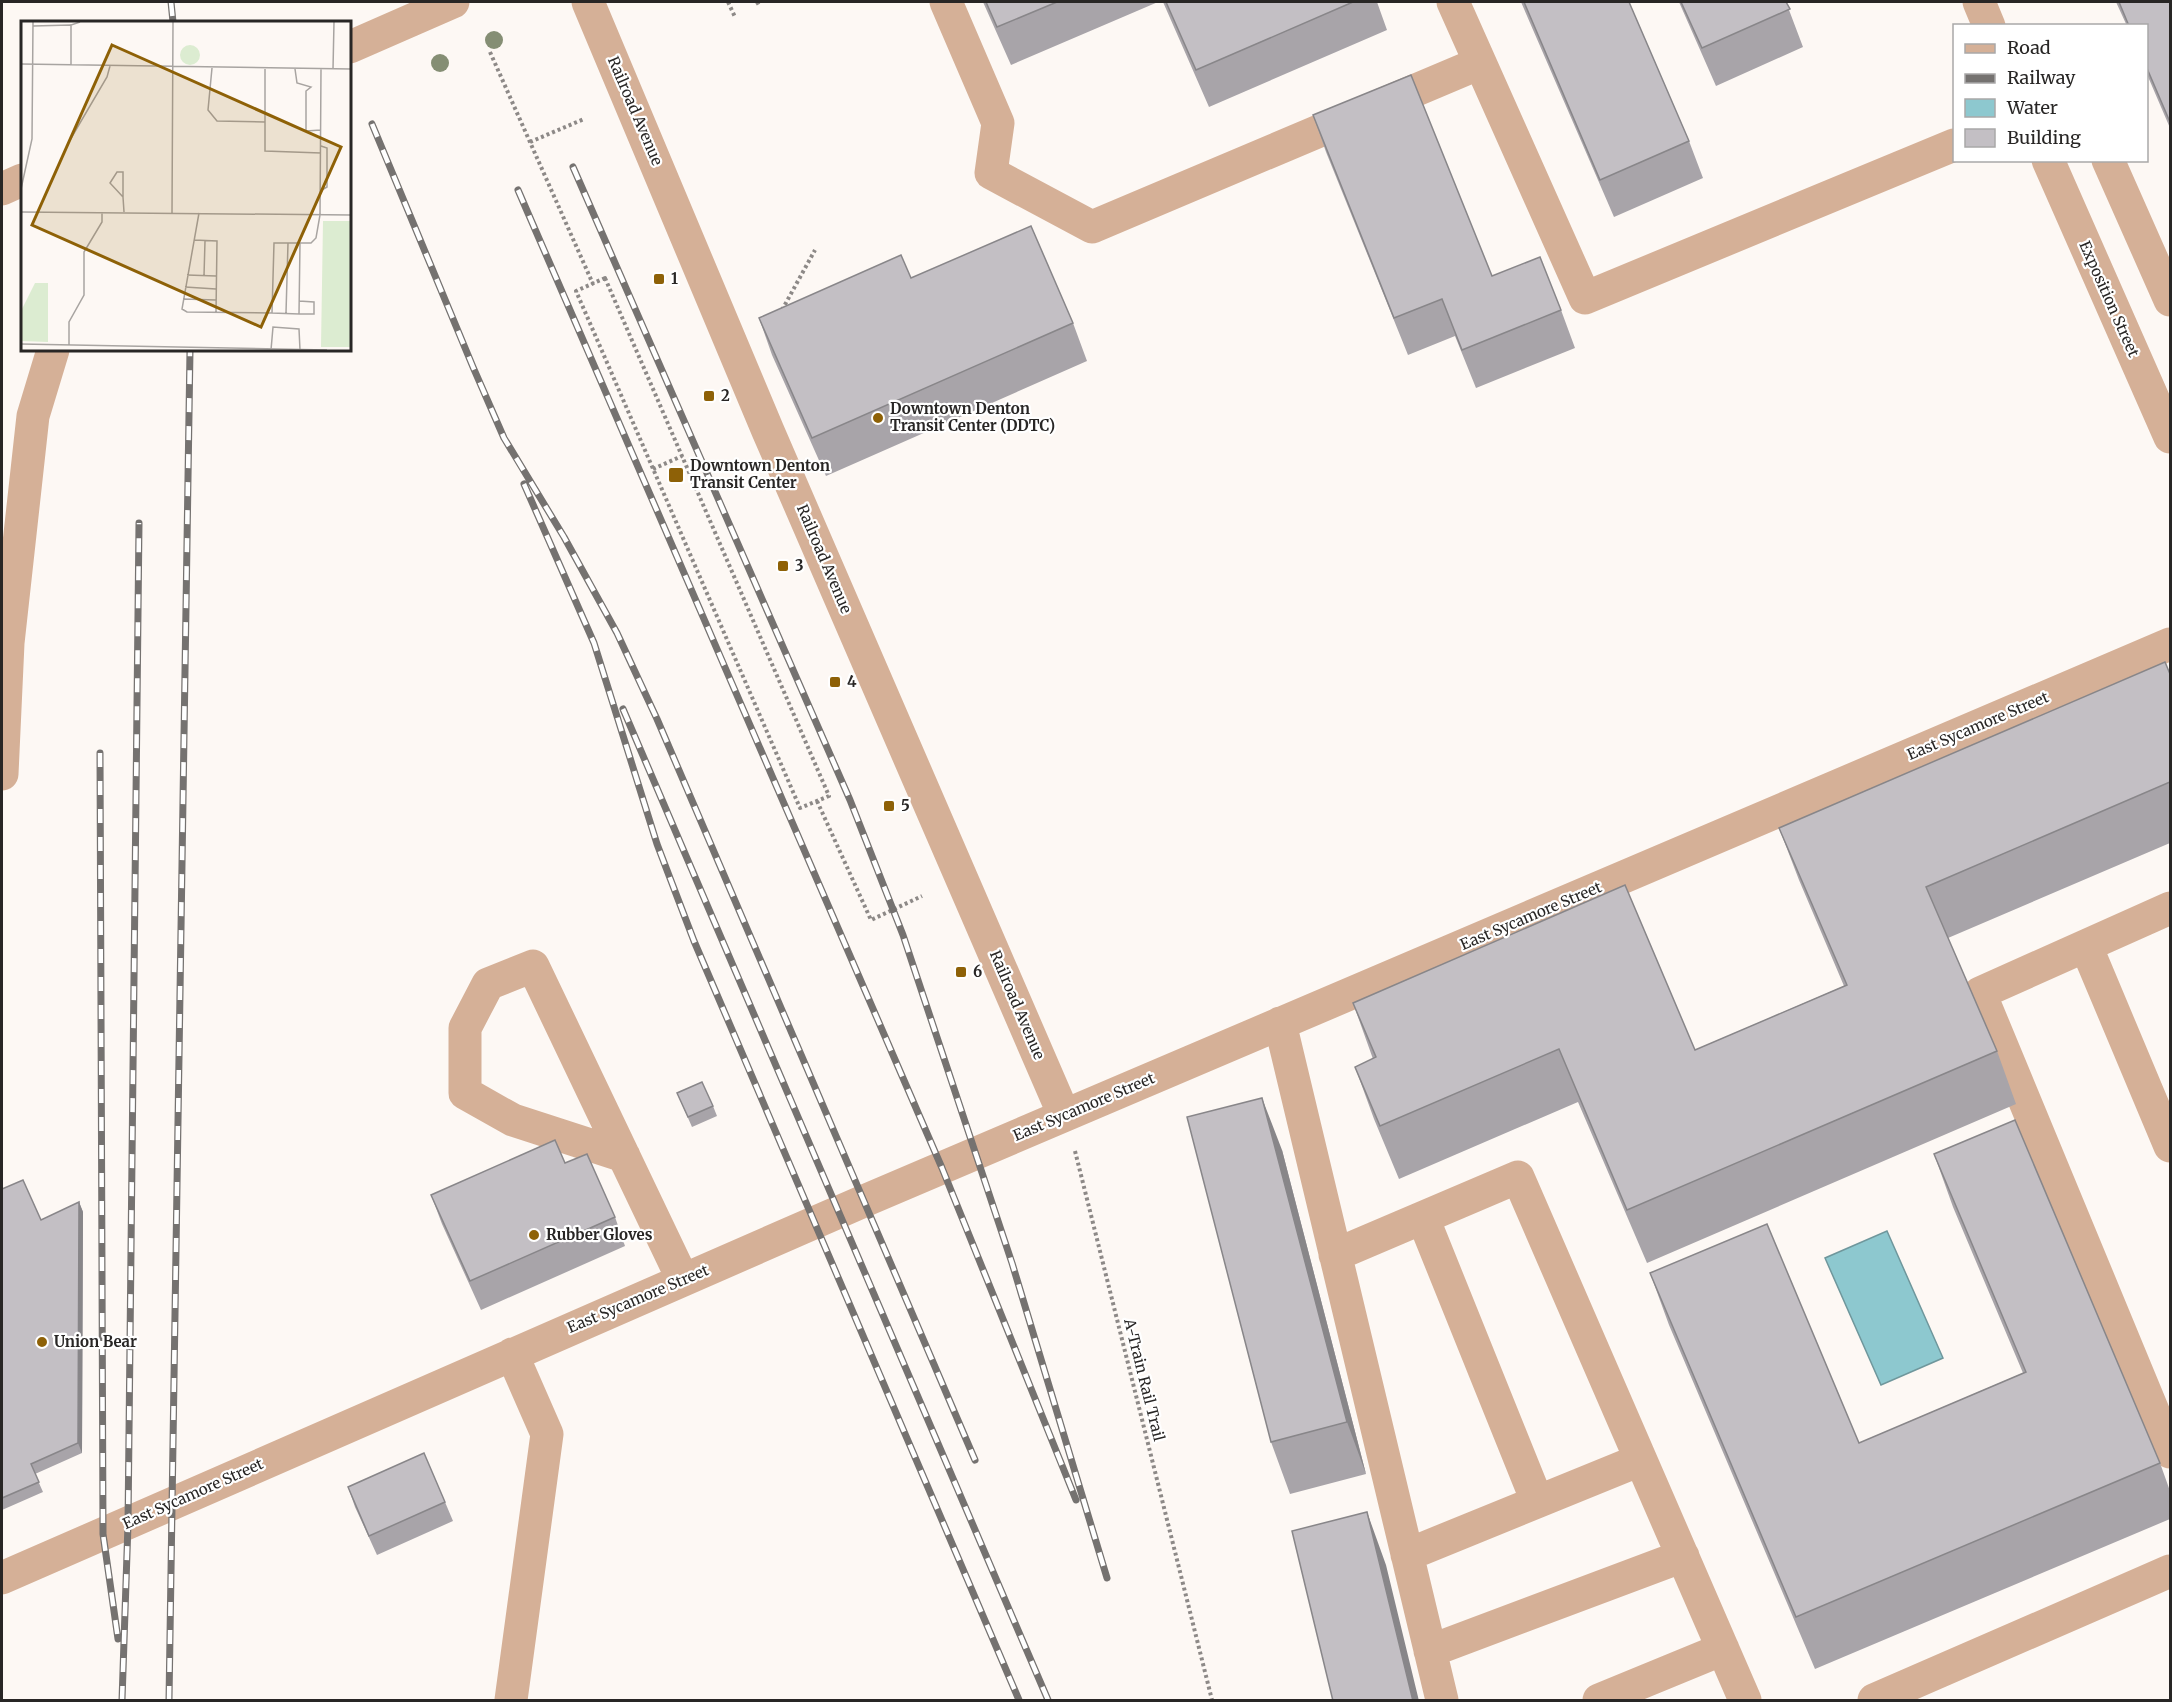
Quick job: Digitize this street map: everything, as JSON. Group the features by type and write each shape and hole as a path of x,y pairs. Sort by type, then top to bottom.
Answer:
{"street":[{"path":"351,47 453,2"},
{"name":"Railroad Avenue","path":"588,2 768,431 1067,1114"},
{"path":"946,2 998,123 991,173 1092,227 1480,63"},
{"path":"1453,2 1585,298 1953,145"},
{"path":"1979,2 1988,24"},
{"name":"Exposition Street","path":"2050,162 2167,418"},
{"path":"2109,162 2170,300"},
{"path":"2,189 21,180"},
{"path":"2,774 8,643 33,416 53,351"},
{"name":"East Sycamore Street","path":"2,1578 1067,1114 2170,644"},
{"path":"2170,908 1980,993 2170,1452"},
{"path":"2086,946 2170,1146"},
{"path":"624,1156 513,1120 465,1093 465,1028 488,984 533,966 624,1156 683,1280"},
{"path":"1280,1023 1442,1701"},
{"path":"1335,1255 1518,1177 1745,1701"},
{"path":"1423,1218 1537,1502"},
{"path":"511,1701 547,1434 512,1354"},
{"path":"1407,1555 1640,1460"},
{"path":"1430,1651 1683,1556"},
{"path":"1874,1701 2170,1571"},
{"path":"1599,1701 1723,1649"}],"path":[{"path":"728,2 735,17"},
{"path":"757,2 760,7"},
{"path":"490,52 593,284"},
{"path":"530,142 584,118"},
{"path":"781,312 815,250"},
{"path":"605,278 829,796 800,808 576,291 593,284 605,278"},
{"path":"653,469 682,456"},
{"path":"817,801 870,920 922,896"},
{"name":"A-Train Rail Trail","path":"1067,1114 1075,1157 1212,1701"}],"water":[{"path":"1887,1231 1943,1358 1881,1385 1825,1258"}],"building":[{"path":"986,2 1057,2 997,27"},
{"path":"1166,2 1353,2 1196,70"},
{"path":"1524,2 1629,2 1689,141 1600,180"},
{"path":"1681,2 1786,2 1790,9 1702,48"},
{"path":"2119,2 2170,2 2170,122 2148,71 2148,24 2128,24"},
{"path":"1411,75 1492,276 1540,257 1561,310 1462,350 1442,299 1394,318 1313,115"},
{"name":"Downtown Denton Transit Center (DDTC)","path":"1031,226 1073,323 812,438 759,318 901,255 911,278"},
{"path":"2165,662 2170,674 2170,782 1926,887 1997,1051 1627,1210 1559,1049 1380,1126 1355,1067 1376,1057 1353,1003 1625,885 1695,1050 1847,985 1779,828"},
{"path":"702,1082 713,1106 688,1117 677,1093"},
{"path":"1262,1098 1347,1422 1271,1442 1187,1117"},
{"path":"2015,1120 2160,1463 1796,1617 1650,1273 1767,1224 1859,1443 2026,1372 1934,1154"},
{"name":"Rubber Gloves","path":"555,1140 565,1163 587,1154 615,1217 470,1281 431,1195"},
{"name":"Union Bear","path":"23,1180 41,1220 79,1202 78,1443 31,1464 39,1482 2,1498 2,1189"},
{"path":"424,1453 445,1502 369,1536 348,1487"},
{"path":"1367,1512 1413,1701 1333,1701 1292,1531"}],"railway":[{"path":"171,2 173,21"},
{"path":"372,124 504,438 564,537 617,633 657,719 975,1460"},
{"path":"573,167 850,800 903,935 1012,1263 1107,1578"},
{"path":"518,190 942,1168 1076,1500"},
{"path":"169,1700 190,351"},
{"path":"524,484 594,643 657,844 694,941 1019,1700"},
{"path":"122,1700 128,1524 139,523"},
{"path":"623,709 1048,1700"},
{"path":"100,753 103,1534 118,1639"}],"place":[{"name":"1","path":"659,279"},
{"name":"2","path":"709,396"},
{"name":"Downtown Denton Transit Center (DDTC)","path":"878,418"},
{"name":"Downtown Denton Transit Center","path":"676,475"},
{"name":"3","path":"783,566"},
{"name":"4","path":"835,682"},
{"name":"5","path":"889,806"},
{"name":"6","path":"961,972"},
{"name":"Rubber Gloves","path":"534,1235"},
{"name":"Union Bear","path":"42,1342"}]}
